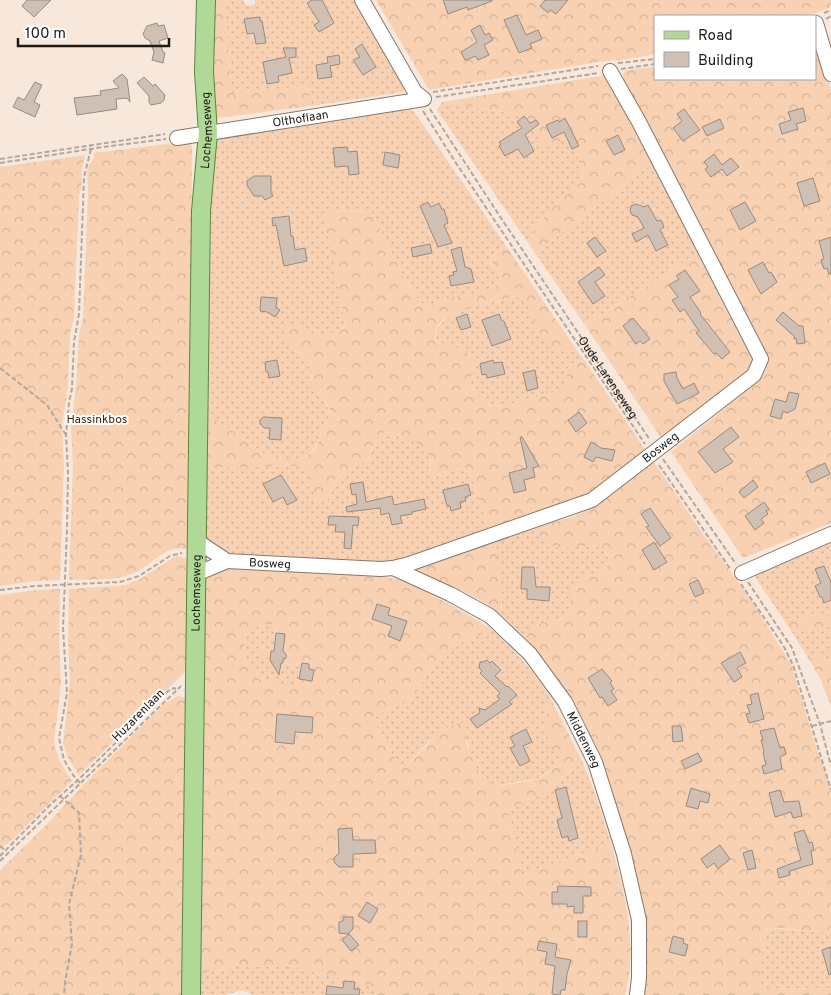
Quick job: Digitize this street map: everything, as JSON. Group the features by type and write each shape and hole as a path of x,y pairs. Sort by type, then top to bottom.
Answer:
{"main road":[{"name":"Lochemseweg","path":"191,995 196,549 206,0"}],"street":[{"path":"362,0 420,100"},
{"path":"816,23 831,74"},
{"name":"Bosweg","path":"196,574 227,561 393,568 592,500 754,374 761,359 608,67"},
{"name":"Olthoflaan","path":"177,138 420,100"},
{"path":"737,573 831,534"},
{"path":"196,549 227,561"},
{"name":"Middenweg","path":"393,568 450,594 490,616 530,654 565,702 595,762 624,854 639,920 639,978 637,995"}],"path":[{"path":"420,100 654,59"},
{"path":"420,100 427,93 608,67 654,64"},
{"name":"Oude Larenseweg","path":"420,100 456,163 737,573 792,648 820,724 831,766"},
{"name":"Oude Larenseweg","path":"420,100 504,223 654,452 737,573 786,652 793,665 831,790"},
{"path":"0,163 166,134 177,138"},
{"path":"0,159 177,138"},
{"path":"80,783 67,767 59,744 66,693 62,628 68,473 66,435 72,389 74,342 79,314 84,177 91,147"},
{"path":"0,368 47,405 66,435"},
{"path":"0,590 65,584 120,582 139,576 177,553 196,549"},
{"name":"Huzarenlaan","path":"0,856 168,691 176,689 0,862"},
{"path":"812,726 831,722"},
{"path":"60,796 79,813 81,855 70,904 72,944 64,995"},
{"path":"0,846 8,854"}],"green space":[{"path":"212,0 228,0 225,8 232,93 308,86 311,106 210,119"},
{"path":"228,0 243,0 247,6 255,4 255,0 358,0 406,83 403,92 311,106 308,86 232,94 225,8"},
{"path":"376,0 831,0 831,7 811,15 654,15 654,54 429,90"},
{"path":"816,37 831,90 831,523 743,558 671,452 762,378 766,369 767,358 624,80 623,74 626,70 654,67 654,80 816,80"},
{"path":"607,75 653,163 535,253 527,241 552,208 583,181 573,135 544,148 534,129 515,114 442,102"},
{"path":"442,102 515,114 534,129 573,134 583,181 552,208 527,241 437,110"},
{"path":"410,106 506,246 493,255 491,263 501,277 501,282 482,292 447,299 435,304 420,302 403,276 371,211 324,212 345,324 343,328 334,332 318,334 309,332 295,324 294,351 310,360 312,365 312,383 326,404 330,414 312,452 295,460 269,457 208,414 212,144 217,138"},
{"name":"Hassinkbos","path":"183,142 190,144 192,147 189,550 181,548 168,551 138,571 122,577 69,580 73,465 71,427 79,335 83,318 88,193 87,172 94,158 94,153"},
{"path":"85,155 79,195 74,317 70,334 68,385 62,427 64,465 60,580 0,586 0,167"},
{"path":"653,163 699,253 585,325 535,253"},
{"path":"371,211 403,276 420,302 435,304 447,299 482,292 495,286 501,282 501,277 494,267 492,260 506,246 578,352 557,349 545,341 527,304 514,296 479,305 451,316 440,323 435,331 437,342 455,347 472,357 474,369 470,380 474,391 481,401 492,406 510,404 556,391 568,381 566,370 570,366 584,360 646,451 589,495 489,531 468,467 429,476 430,461 426,450 416,442 396,434 384,432 373,444 369,460 346,470 335,480 329,500 317,502 305,466 207,468 208,414 269,457 290,460 303,458 309,455 318,444 320,434 330,415 329,408 313,387 310,360 290,348 285,328 289,324 296,324 312,333 322,334 336,332 344,328 345,324 323,212"},
{"path":"699,253 754,361 750,371 662,439 585,325"},
{"path":"514,296 526,303 532,316 567,351 578,352 584,360 570,366 566,370 568,381 558,390 510,404 487,405 478,398 471,383 470,380 474,369 443,344 437,342 435,333 441,323 459,311"},
{"path":"384,432 409,438 421,445 430,458 429,476 468,467 489,531 393,562 230,556 205,542 207,468 306,466 317,502 329,500 335,481 346,470 369,460 375,439"},
{"path":"654,462 752,601 792,666 814,741 831,789 831,933 780,928 766,929 758,989 831,988 831,995 638,995 642,934 576,712 547,663 523,635 537,625 558,620 569,613 572,588 584,578 604,570 609,564 608,556 602,548 554,546 546,543 539,537 535,527 572,517 600,503"},
{"path":"535,527 539,537 546,543 554,546 602,548 608,557 609,564 604,570 584,578 570,601 569,613 566,616 552,622 538,624 523,635 500,614 502,607 495,541"},
{"path":"831,538 831,613 784,620 753,574"},
{"path":"495,541 502,599 500,614 457,588 411,571 423,565"},
{"path":"176,556 189,559 187,670 79,775 68,758 63,743 70,684 68,638 69,589 126,585 140,579"},
{"path":"230,566 381,576 408,582 493,630 449,648 436,661 416,693 401,704 375,716 379,731 400,767 405,768 442,729 465,722 465,736 477,769 487,781 495,784 513,784 540,778 560,764 559,758 562,754 551,749 547,729 546,717 550,697 582,761 548,790 508,810 522,875 611,843 624,892 629,926 630,959 625,995 375,995 375,987 289,966 235,967 199,974 202,583 207,574","holes":["262,624 274,624 276,633 274,650 261,649 260,657 270,658 270,662 274,662 279,669 281,663 301,666 298,686 260,678 247,666 244,658 244,648 250,633"]},
{"path":"60,589 59,639 61,683 54,743 60,762 72,781 0,851 0,595"},
{"path":"831,613 831,626 792,632 784,620"},
{"path":"262,624 274,624 275,641 270,658 281,663 301,666 298,687 260,678 247,666 244,658 244,648 247,636"},
{"path":"831,626 831,664 817,657 807,656 792,632"},
{"path":"493,630 524,662 550,697 545,714 562,753 560,764 537,779 498,785 489,783 475,766 468,752 469,746 464,736 465,722 429,741 405,768 400,768 379,731 374,716 401,704 416,693 436,661 449,648"},
{"path":"807,656 823,659 831,664 831,706 820,678"},
{"path":"178,696 189,699 185,995 0,995 0,870 164,704"},
{"path":"582,761 595,793 611,843 522,875 508,810 548,790"},
{"path":"768,928 831,933 831,988 757,989 765,933"},
{"path":"289,966 376,987 375,995 252,995 243,990 225,995 199,995 199,974 235,967"}],"building":[{"path":"27,0 51,0 34,17 22,6"},
{"path":"312,0 322,0 334,23 319,32 314,25 319,22 307,3"},
{"path":"443,0 492,1 468,10 467,7 448,14"},
{"path":"545,0 568,0 556,14 550,10 548,13 540,6"},
{"path":"517,15 526,35 538,30 542,39 530,44 532,48 519,53 504,20"},
{"path":"260,17 266,43 256,44 254,33 247,34 244,19"},
{"path":"157,23 158,26 164,25 168,38 159,41 165,53 163,63 152,60 154,52 150,41 143,34 147,26"},
{"path":"480,25 485,35 489,33 493,40 484,45 489,55 478,60 475,56 465,60 461,52 477,42 471,30"},
{"path":"362,44 376,67 363,75 353,60 360,57 355,49"},
{"path":"283,48 296,48 296,57 289,58 292,73 278,76 279,82 267,84 263,62 286,57"},
{"path":"339,55 340,64 330,66 332,77 318,79 316,65 328,63 327,57"},
{"path":"122,74 127,79 130,102 127,98 116,99 117,109 77,115 74,98 101,95 100,91 119,88 113,81"},
{"path":"144,77 153,86 155,84 165,95 161,103 151,105 149,102 149,96 137,83"},
{"path":"35,82 42,85 34,102 40,105 35,117 13,107 18,97 24,100"},
{"path":"803,108 806,121 796,124 798,129 782,134 779,124 791,120 788,112"},
{"path":"684,109 700,130 683,141 673,128 682,121 677,114"},
{"path":"524,116 530,123 536,120 539,124 525,135 534,151 524,158 518,149 505,156 499,146 501,145 499,142 522,128 517,122"},
{"path":"565,118 579,146 572,149 564,132 552,138 546,125 558,120 559,122"},
{"path":"720,119 724,128 707,136 702,127"},
{"path":"618,135 625,150 614,155 606,141"},
{"path":"347,147 348,152 357,151 359,174 349,175 348,166 335,167 333,148"},
{"path":"385,152 400,155 398,168 383,165"},
{"path":"714,154 722,165 731,158 739,167 727,176 722,169 711,177 705,169 708,167 704,162"},
{"path":"254,176 271,176 271,193 273,196 265,200 262,196 254,196 247,185 247,181"},
{"path":"813,178 820,201 804,206 797,183"},
{"path":"428,202 431,207 439,203 442,209 444,209 448,223 444,225 452,243 438,247 420,206"},
{"path":"745,202 756,221 740,230 730,210"},
{"path":"636,204 644,207 648,205 657,221 661,220 664,227 660,230 668,245 656,251 648,235 636,242 632,234 644,228 638,217 632,215 630,211 631,206"},
{"path":"289,216 291,236 293,236 295,250 305,248 307,261 284,266 276,225 273,226 272,218"},
{"path":"595,237 606,251 597,257 587,243"},
{"path":"831,237 831,274 829,274 827,268 824,269 821,260 824,259 819,241"},
{"path":"430,244 432,253 413,257 411,248"},
{"path":"461,247 465,267 471,269 474,282 451,286 449,276 454,275 453,272 457,271 451,250"},
{"path":"763,262 777,282 761,294 748,270"},
{"path":"599,267 605,275 595,282 605,296 593,304 578,282"},
{"path":"685,270 700,291 690,297 700,314 730,352 722,359 716,353 714,354 696,333 699,331 684,309 680,312 672,300 678,297 669,285 679,279 676,276"},
{"path":"261,297 277,298 276,308 280,310 275,317 267,312 260,311"},
{"path":"783,312 799,326 803,326 805,343 797,344 796,338 794,339 794,336 776,320"},
{"path":"467,314 471,327 461,330 456,318"},
{"path":"499,314 511,339 492,346 482,320"},
{"path":"633,318 650,339 643,344 640,341 636,344 623,326"},
{"path":"277,360 280,376 269,378 265,362"},
{"path":"493,360 494,363 502,362 505,374 487,378 486,374 482,375 480,364"},
{"path":"535,370 538,388 527,391 523,373"},
{"path":"676,372 683,389 694,383 699,393 677,404 664,381 664,374"},
{"path":"789,392 799,394 795,409 787,413 783,411 781,419 770,416 775,399 786,402"},
{"path":"579,412 587,423 576,432 568,420"},
{"path":"263,417 282,418 281,440 269,439 270,428 264,428 260,424 260,420"},
{"path":"731,427 739,437 723,449 733,462 715,473 698,452"},
{"path":"520,437 522,437 539,466 533,468 535,477 524,480 526,490 514,493 509,473 527,468"},
{"path":"591,442 601,448 615,450 612,461 596,457 593,462 584,457"},
{"path":"825,463 830,474 811,483 806,472"},
{"path":"281,475 297,500 287,505 283,497 273,502 263,484"},
{"path":"753,480 758,487 744,498 739,492"},
{"path":"363,482 366,502 392,496 394,505 424,499 426,509 400,516 402,523 392,525 389,513 381,515 380,508 347,512 346,507 357,504 356,494 352,495 350,484"},
{"path":"468,484 471,495 465,497 466,501 460,502 461,508 451,511 450,506 447,506 443,490"},
{"path":"764,502 769,509 766,511 768,514 761,519 764,523 755,530 745,516"},
{"path":"650,508 671,538 660,546 646,527 649,526 641,514"},
{"path":"329,516 359,517 358,526 353,525 351,549 344,548 345,532 335,532 336,525 328,525"},
{"path":"654,542 667,562 654,570 642,550"},
{"path":"824,566 831,582 831,600 824,603 815,586 821,583 815,569"},
{"path":"522,567 534,567 536,587 550,587 549,601 527,599 527,589 521,589"},
{"path":"698,580 704,593 695,597 689,584"},
{"path":"377,604 390,608 388,615 407,621 400,641 388,636 392,626 372,619"},
{"path":"276,633 285,634 283,651 286,654 286,658 281,663 279,675 270,660 271,651 274,651"},
{"path":"740,652 746,663 737,668 742,677 734,682 721,663"},
{"path":"487,660 490,663 492,661 501,670 495,676 517,695 509,702 512,704 477,728 470,719 480,713 479,708 485,710 500,699 497,696 500,693 480,673 482,671 479,668 480,662"},
{"path":"302,663 309,664 309,669 314,670 312,681 299,679"},
{"path":"602,669 612,681 610,683 614,689 611,691 617,700 608,706 602,697 600,698 588,678"},
{"path":"758,693 764,719 749,723 746,714 750,713 747,705 752,704 750,695"},
{"path":"277,714 313,717 312,733 295,732 294,744 275,742"},
{"path":"672,726 681,726 683,741 673,742"},
{"path":"774,728 780,748 784,747 786,754 780,757 782,769 764,774 762,766 766,765 760,731"},
{"path":"526,729 532,742 523,746 530,761 520,766 510,748 515,746 510,737"},
{"path":"698,753 702,761 685,769 681,761"},
{"path":"566,787 578,838 569,841 568,836 562,838 557,820 562,818 555,790"},
{"path":"691,788 710,794 708,803 700,801 698,809 686,806"},
{"path":"780,790 784,802 799,801 802,816 793,818 791,812 775,817 769,793"},
{"path":"352,828 353,840 375,840 376,853 353,854 353,867 339,867 334,862 334,858 339,853 338,829"},
{"path":"804,830 809,843 812,842 814,850 811,851 813,864 789,871 790,875 779,878 777,869 801,860 794,833"},
{"path":"720,845 730,859 718,869 714,863 707,868 701,859"},
{"path":"752,850 756,868 748,870 743,853"},
{"path":"557,887 591,887 591,896 583,896 583,913 574,913 574,906 567,907 567,904 552,904 552,892 558,892"},
{"path":"367,902 378,909 370,923 358,916"},
{"path":"343,917 353,917 353,929 348,934 339,933 339,922 343,921"},
{"path":"578,921 587,921 587,937 578,937"},
{"path":"349,934 359,945 351,951 342,940"},
{"path":"673,936 684,939 683,943 688,945 685,956 669,952"},
{"path":"539,941 557,944 555,957 571,960 565,990 561,990 560,995 552,994 555,966 545,964 547,952 537,950"},
{"path":"831,947 831,974 829,975 822,950"},
{"path":"344,981 355,982 354,989 360,989 359,995 326,995 327,986 343,988"}]}
